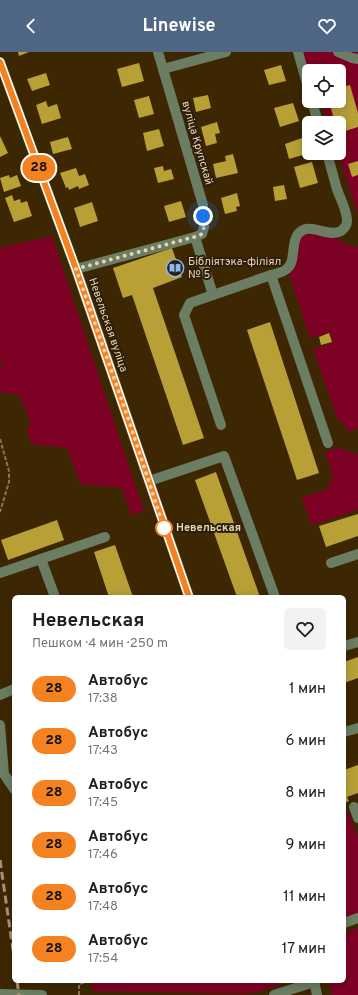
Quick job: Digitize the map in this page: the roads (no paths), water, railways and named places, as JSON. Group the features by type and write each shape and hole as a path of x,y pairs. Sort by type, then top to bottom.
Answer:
{"street":[{"name":"вуліца Крупскай","path":"158,52 203,205 204,227 202,234 194,237"},
{"path":"163,69 226,52"},
{"path":"298,52 302,66"},
{"path":"338,52 358,59"},
{"name":"Невельская вуліца","path":"0,62 76,269 188,595"},
{"path":"221,424 184,315 190,303 286,270 290,266 293,258 293,246 297,235 302,230 309,228 333,233 344,229 347,223 347,215 336,186 329,160"},
{"path":"76,269 194,237 213,295"},
{"path":"271,275 328,443"},
{"path":"149,481 224,456 274,595"},
{"path":"0,573 105,537"},
{"path":"331,563 358,554"},
{"path":"41,559 54,595"},
{"path":"346,645 358,642"},
{"path":"0,695 12,690"},
{"path":"0,725 4,774 12,786"},
{"path":"346,731 358,728"},
{"path":"354,807 358,818"},
{"path":"346,922 358,918"},
{"path":"274,995 308,983"},
{"path":"314,983 317,995"},
{"path":"0,994 42,995"}],"railway":[{"path":"0,860 12,943"},
{"path":"17,983 19,995"}],"place":[{"name":"Бібліятэка-філіял № 5","path":"175,268"},
{"name":"Невельская","path":"164,528"}]}
